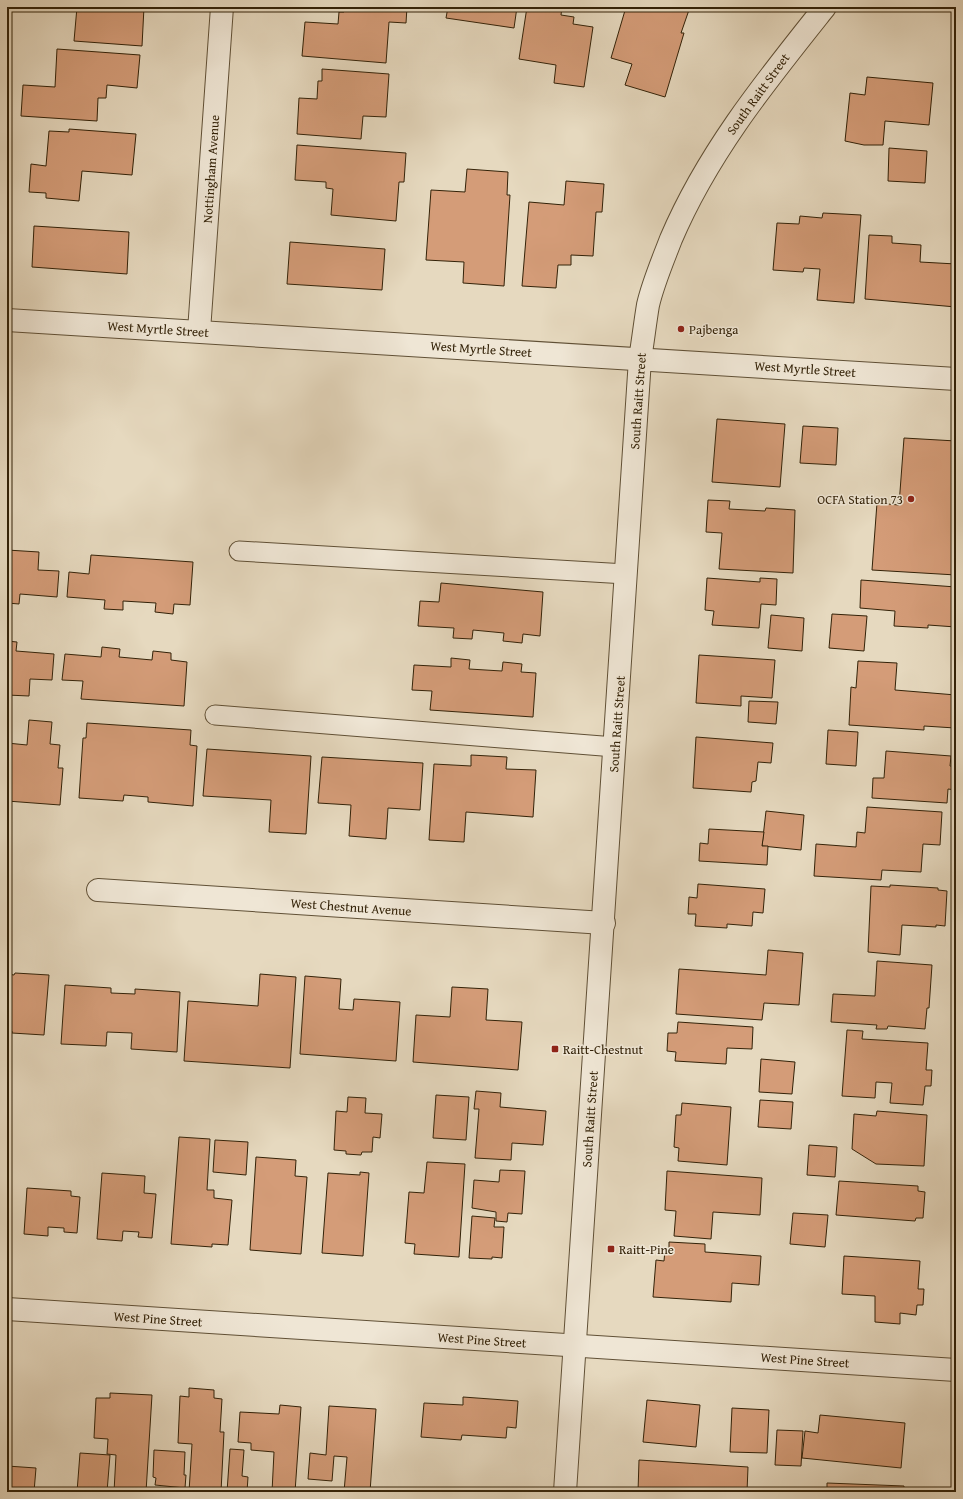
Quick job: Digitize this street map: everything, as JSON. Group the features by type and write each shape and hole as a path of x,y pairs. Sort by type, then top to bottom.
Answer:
{"street":[{"name":"Nottingham Avenue","path":"199,331 222,7"},
{"name":"South Raitt Street","path":"565,1492 604,923 640,359 648,304 663,259 686,204 717,150 767,78 825,7"},
{"name":"West Myrtle Street","path":"7,320 956,379"},
{"name":"West Chestnut Avenue","path":"98,890 604,923"},
{"name":"West Pine Street","path":"7,1309 956,1370"}],"lane":[{"path":"239,551 626,574"},
{"path":"214,715 615,747"}],"building":[{"path":"77,7 144,7 142,46 74,41"},
{"path":"344,7 407,7 406,23 389,22 386,63 302,56 305,22 338,24 339,12 344,12"},
{"path":"448,7 517,7 514,28 446,18"},
{"path":"527,7 562,7 561,15 574,17 573,24 593,27 584,87 554,83 556,65 519,59"},
{"path":"626,7 641,7 649,10 650,7 690,7 681,33 684,33 665,97 625,85 632,64 611,58"},
{"path":"57,49 140,55 137,88 107,85 106,98 98,98 97,121 21,116 23,85 55,87"},
{"path":"322,69 389,74 386,117 363,116 361,139 297,134 299,98 317,99 318,81 322,81"},
{"path":"867,77 933,83 929,125 885,121 883,145 864,145 845,141 850,93 865,95"},
{"path":"69,129 136,134 132,175 82,171 79,201 46,198 46,193 29,192 31,164 46,166 49,131 69,132"},
{"path":"297,145 406,153 404,182 399,182 396,221 331,215 333,189 326,188 326,182 295,180"},
{"path":"889,148 927,151 925,183 888,181"},
{"path":"467,169 508,172 507,195 510,195 504,286 463,283 464,262 426,260 431,190 465,192"},
{"path":"566,181 604,184 602,212 596,212 593,256 571,255 571,265 558,265 556,288 522,286 529,202 564,205"},
{"path":"823,213 861,215 854,303 817,300 820,269 804,268 803,272 773,270 777,223 799,224 800,216 822,218"},
{"path":"34,226 129,232 127,274 32,267"},
{"path":"869,235 892,236 892,243 921,245 920,262 956,264 956,307 865,299"},
{"path":"290,242 385,249 382,290 287,284"},
{"path":"717,419 785,424 780,487 712,482"},
{"path":"803,426 838,428 836,465 800,463"},
{"path":"904,438 956,441 956,575 872,570 877,503 899,505"},
{"path":"708,500 730,501 729,509 765,511 766,508 795,510 793,573 719,569 722,533 706,532"},
{"path":"7,550 39,552 38,570 59,571 57,597 20,594 19,604 7,603"},
{"path":"91,555 193,562 190,605 174,604 173,614 155,612 156,603 123,601 123,610 104,609 105,600 67,597 69,572 89,574"},
{"path":"707,578 760,582 760,578 777,579 776,605 761,604 759,628 712,625 714,611 705,610"},
{"path":"861,580 956,587 956,627 928,625 928,628 894,626 895,611 860,608"},
{"path":"441,583 543,592 540,636 523,634 522,643 503,641 504,633 473,630 472,639 453,638 454,628 418,626 420,601 439,602"},
{"path":"832,614 867,616 864,651 829,648"},
{"path":"771,615 804,618 802,651 768,648"},
{"path":"7,641 17,642 16,651 54,654 52,680 30,679 29,696 7,695"},
{"path":"102,647 120,649 119,657 152,660 153,651 171,653 171,660 187,662 184,706 81,699 83,681 62,680 65,654 101,657"},
{"path":"699,655 775,660 772,698 741,696 741,706 696,703"},
{"path":"451,658 470,660 469,669 502,671 503,662 522,664 521,672 536,673 533,717 430,710 432,691 412,690 414,665 451,667"},
{"path":"858,661 897,663 895,690 956,695 955,728 924,726 924,730 849,725 851,687 856,688"},
{"path":"749,701 778,702 776,724 748,722"},
{"path":"29,720 52,722 50,744 60,745 58,768 63,768 60,805 7,801 7,743 27,745"},
{"path":"87,723 191,730 190,745 197,746 193,806 148,802 148,797 124,795 123,801 79,798 83,738 86,738"},
{"path":"828,730 858,732 856,766 826,764"},
{"path":"696,737 773,743 771,763 758,762 756,781 752,782 751,792 693,788"},
{"path":"207,749 311,756 306,834 269,832 271,800 203,796"},
{"path":"886,751 951,756 950,766 956,767 956,790 948,789 947,803 872,798 873,778 884,778"},
{"path":"471,755 507,757 506,769 536,770 533,817 466,812 464,842 429,840 434,764 471,766"},
{"path":"322,757 423,763 420,810 388,808 386,839 349,836 351,805 318,803"},
{"path":"867,807 942,812 940,845 923,844 921,872 882,870 881,880 814,876 816,844 856,847 857,832 865,833"},
{"path":"766,811 804,815 801,850 762,846"},
{"path":"709,829 764,832 762,846 768,846 767,865 699,861 700,843 708,844"},
{"path":"698,884 765,889 763,913 753,912 752,926 727,924 727,928 695,926 696,914 688,914 689,897 697,898"},
{"path":"890,885 938,888 938,890 947,891 945,926 936,925 936,927 902,925 900,955 868,952 871,886 890,887"},
{"path":"768,950 803,953 799,1005 764,1003 762,1020 676,1014 679,969 766,975"},
{"path":"877,961 932,965 929,1008 927,1008 925,1029 888,1026 887,1029 876,1029 877,1025 831,1022 833,994 875,996"},
{"path":"15,973 49,975 44,1035 12,1033 12,1031 7,1030 7,974 14,975"},
{"path":"260,974 296,977 290,1068 184,1061 188,1001 258,1006"},
{"path":"305,976 341,979 339,1009 353,1010 354,999 400,1002 396,1061 300,1054"},
{"path":"65,985 111,988 111,993 135,994 135,989 180,992 177,1052 131,1049 132,1033 107,1032 106,1046 61,1044"},
{"path":"452,987 488,989 486,1020 522,1022 518,1070 413,1062 416,1015 450,1017"},
{"path":"678,1022 753,1027 752,1049 727,1048 726,1064 675,1061 676,1052 667,1051 668,1033 677,1033"},
{"path":"847,1030 863,1031 862,1039 928,1043 926,1070 932,1070 931,1086 925,1086 923,1105 890,1103 892,1083 876,1082 875,1098 842,1096"},
{"path":"761,1059 795,1062 792,1094 759,1092"},
{"path":"476,1091 501,1093 500,1107 546,1111 543,1145 512,1143 511,1160 475,1158 479,1109 474,1109"},
{"path":"436,1095 469,1097 466,1140 433,1138"},
{"path":"348,1097 366,1098 365,1113 382,1114 380,1138 373,1137 372,1152 362,1152 361,1155 346,1154 346,1151 334,1150 336,1111 347,1112"},
{"path":"760,1100 793,1102 791,1129 758,1127"},
{"path":"682,1103 731,1107 727,1165 678,1161 679,1148 674,1147 676,1115 681,1115"},
{"path":"877,1111 927,1115 924,1166 876,1164 852,1149 854,1114 876,1116"},
{"path":"179,1137 210,1139 207,1190 214,1190 214,1198 232,1200 228,1245 212,1244 212,1247 171,1244"},
{"path":"215,1140 248,1142 246,1175 213,1172"},
{"path":"809,1145 837,1147 835,1177 807,1175"},
{"path":"256,1157 296,1160 295,1176 307,1177 301,1254 250,1250"},
{"path":"427,1162 465,1164 459,1257 414,1254 415,1244 405,1243 409,1192 424,1193"},
{"path":"500,1170 525,1171 522,1214 508,1213 507,1222 496,1221 496,1212 472,1208 474,1180 499,1182"},
{"path":"667,1171 762,1178 760,1215 713,1212 711,1239 674,1236 676,1211 665,1210"},
{"path":"360,1172 369,1173 363,1256 322,1253 328,1173 360,1175"},
{"path":"102,1173 145,1176 144,1193 156,1194 152,1238 138,1237 139,1232 123,1231 122,1241 97,1239"},
{"path":"839,1181 918,1186 918,1191 925,1192 923,1218 916,1218 915,1221 836,1215"},
{"path":"27,1188 71,1191 71,1196 80,1197 77,1233 64,1232 64,1228 48,1227 48,1236 24,1234"},
{"path":"793,1213 828,1215 825,1247 790,1244"},
{"path":"472,1216 495,1218 494,1227 504,1227 502,1258 469,1258"},
{"path":"669,1242 705,1244 705,1252 761,1256 759,1285 732,1283 731,1302 653,1297 656,1260 664,1261 665,1250 669,1250"},
{"path":"844,1256 920,1261 918,1289 924,1289 923,1305 917,1305 916,1315 900,1313 900,1324 875,1322 875,1296 842,1294"},
{"path":"189,1388 214,1390 214,1398 222,1399 220,1432 224,1432 221,1492 189,1492 192,1444 178,1443 180,1396 189,1397"},
{"path":"110,1393 152,1395 146,1492 114,1492 116,1455 107,1454 108,1439 94,1438 96,1398 110,1398"},
{"path":"463,1397 518,1401 516,1428 507,1427 506,1438 462,1435 461,1440 421,1437 424,1403 463,1405"},
{"path":"647,1400 700,1405 696,1447 643,1442"},
{"path":"280,1405 301,1407 295,1492 272,1492 274,1452 251,1450 251,1443 238,1442 240,1412 279,1414"},
{"path":"329,1406 376,1409 370,1492 344,1492 347,1457 334,1456 332,1481 308,1479 310,1453 326,1455"},
{"path":"732,1408 769,1410 767,1453 730,1452"},
{"path":"820,1415 905,1423 901,1468 802,1458 805,1431 818,1433"},
{"path":"777,1430 803,1431 801,1466 775,1465"},
{"path":"230,1449 244,1450 242,1476 248,1477 247,1492 227,1492"},
{"path":"154,1450 185,1452 185,1488 155,1485 156,1478 153,1477"},
{"path":"80,1453 110,1455 107,1492 77,1492"},
{"path":"639,1460 748,1467 747,1492 638,1492"},
{"path":"7,1466 36,1468 34,1492 7,1492"},
{"path":"827,1483 904,1486 904,1492 827,1492"}],"place":[{"name":"Pajbenga","path":"681,329"},
{"name":"OCFA Station 73","path":"911,499"},
{"name":"Raitt-Chestnut","path":"555,1049"},
{"name":"Raitt-Pine","path":"611,1249"}]}
